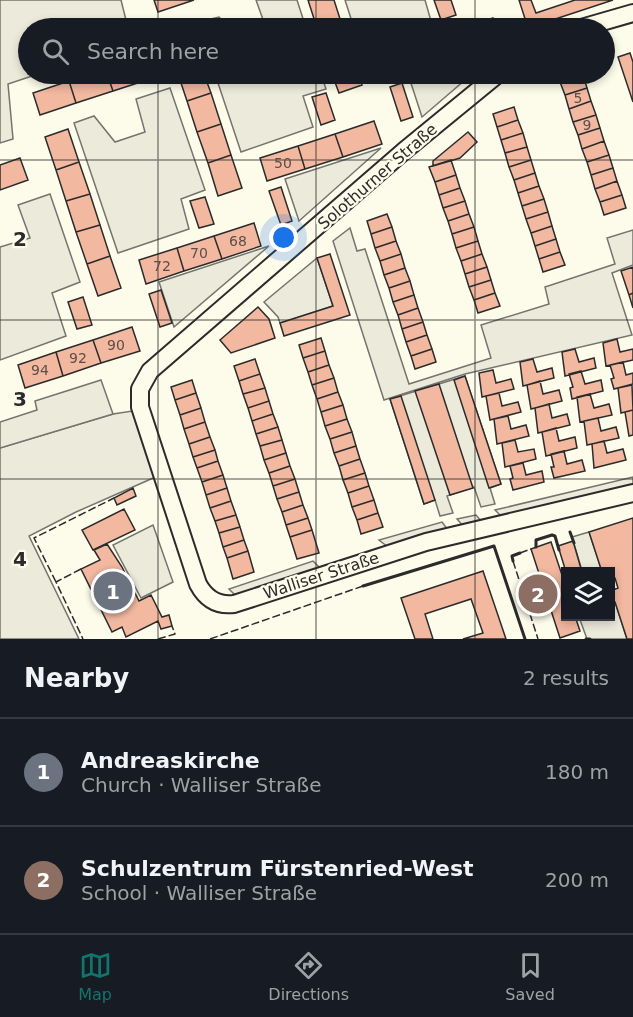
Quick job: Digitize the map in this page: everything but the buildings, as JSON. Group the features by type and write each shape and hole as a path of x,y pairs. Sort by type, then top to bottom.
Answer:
{"street":[{"path":"615,18 633,13"},
{"name":"Solothurner Straße","path":"140,407 140,389 153,367 404,151 486,84"},
{"name":"Walliser Straße","path":"140,407 198,584 209,598 222,604 234,604 426,542 633,493"}],"shaded area":[{"path":"0,0 121,0 126,18 18,18 18,81 8,84 13,139 0,143"},
{"path":"256,0 297,0 303,18 262,18"},
{"path":"345,0 425,0 430,18 351,18"},
{"path":"218,84 324,84 326,89 303,96 313,127 241,152"},
{"path":"411,84 460,84 422,117"},
{"path":"170,88 205,190 181,199 189,229 118,253 74,123 94,116 115,142 145,132 136,99"},
{"path":"381,148 299,221 285,179"},
{"path":"50,194 80,282 52,293 66,336 0,360 0,247 30,238 18,205"},
{"path":"350,228 357,251 365,249 409,384 491,358 481,325 549,304 545,287 615,264 607,238 633,230 633,265 612,273 632,335 465,374 384,400 333,241"},
{"path":"269,246 174,327 159,282"},
{"path":"317,258 333,306 280,323 278,317 264,302"},
{"path":"465,376 501,484 490,488 495,504 481,507 474,487 447,496 453,513 440,516 435,500 424,504 390,399"},
{"path":"101,380 113,414 0,448 0,422 37,410 35,401"},
{"path":"139,410 160,475 76,512 29,536 79,639 0,639 0,448 113,414"},
{"path":"633,477 633,486 502,517 495,510"},
{"path":"476,515 482,522 464,527 457,519"},
{"path":"442,522 448,530 388,547 379,540"},
{"path":"153,525 173,582 141,598 113,545"},
{"path":"589,532 601,567 581,567 572,537"},
{"path":"313,561 320,568 236,596 229,589"},
{"path":"615,602 627,639 587,639 580,621 615,621"}],"fence":[{"path":"56,582 34,538 114,498"},
{"path":"520,553 531,549"},
{"path":"513,561 538,639"},
{"path":"81,569 56,582 83,639"},
{"path":"210,639 363,586"},
{"path":"158,639 175,634 172,626"}],"wall":[{"path":"570,532 574,543"},
{"path":"536,547 536,540 552,535 555,536 559,550"},
{"path":"363,586 494,546 525,639"},
{"path":"513,561 512,556 520,553"}],"place":[{"name":"Andreaskirche","path":"113,591"},
{"name":"Schulzentrum Fürstenried-West","path":"538,594"}]}
